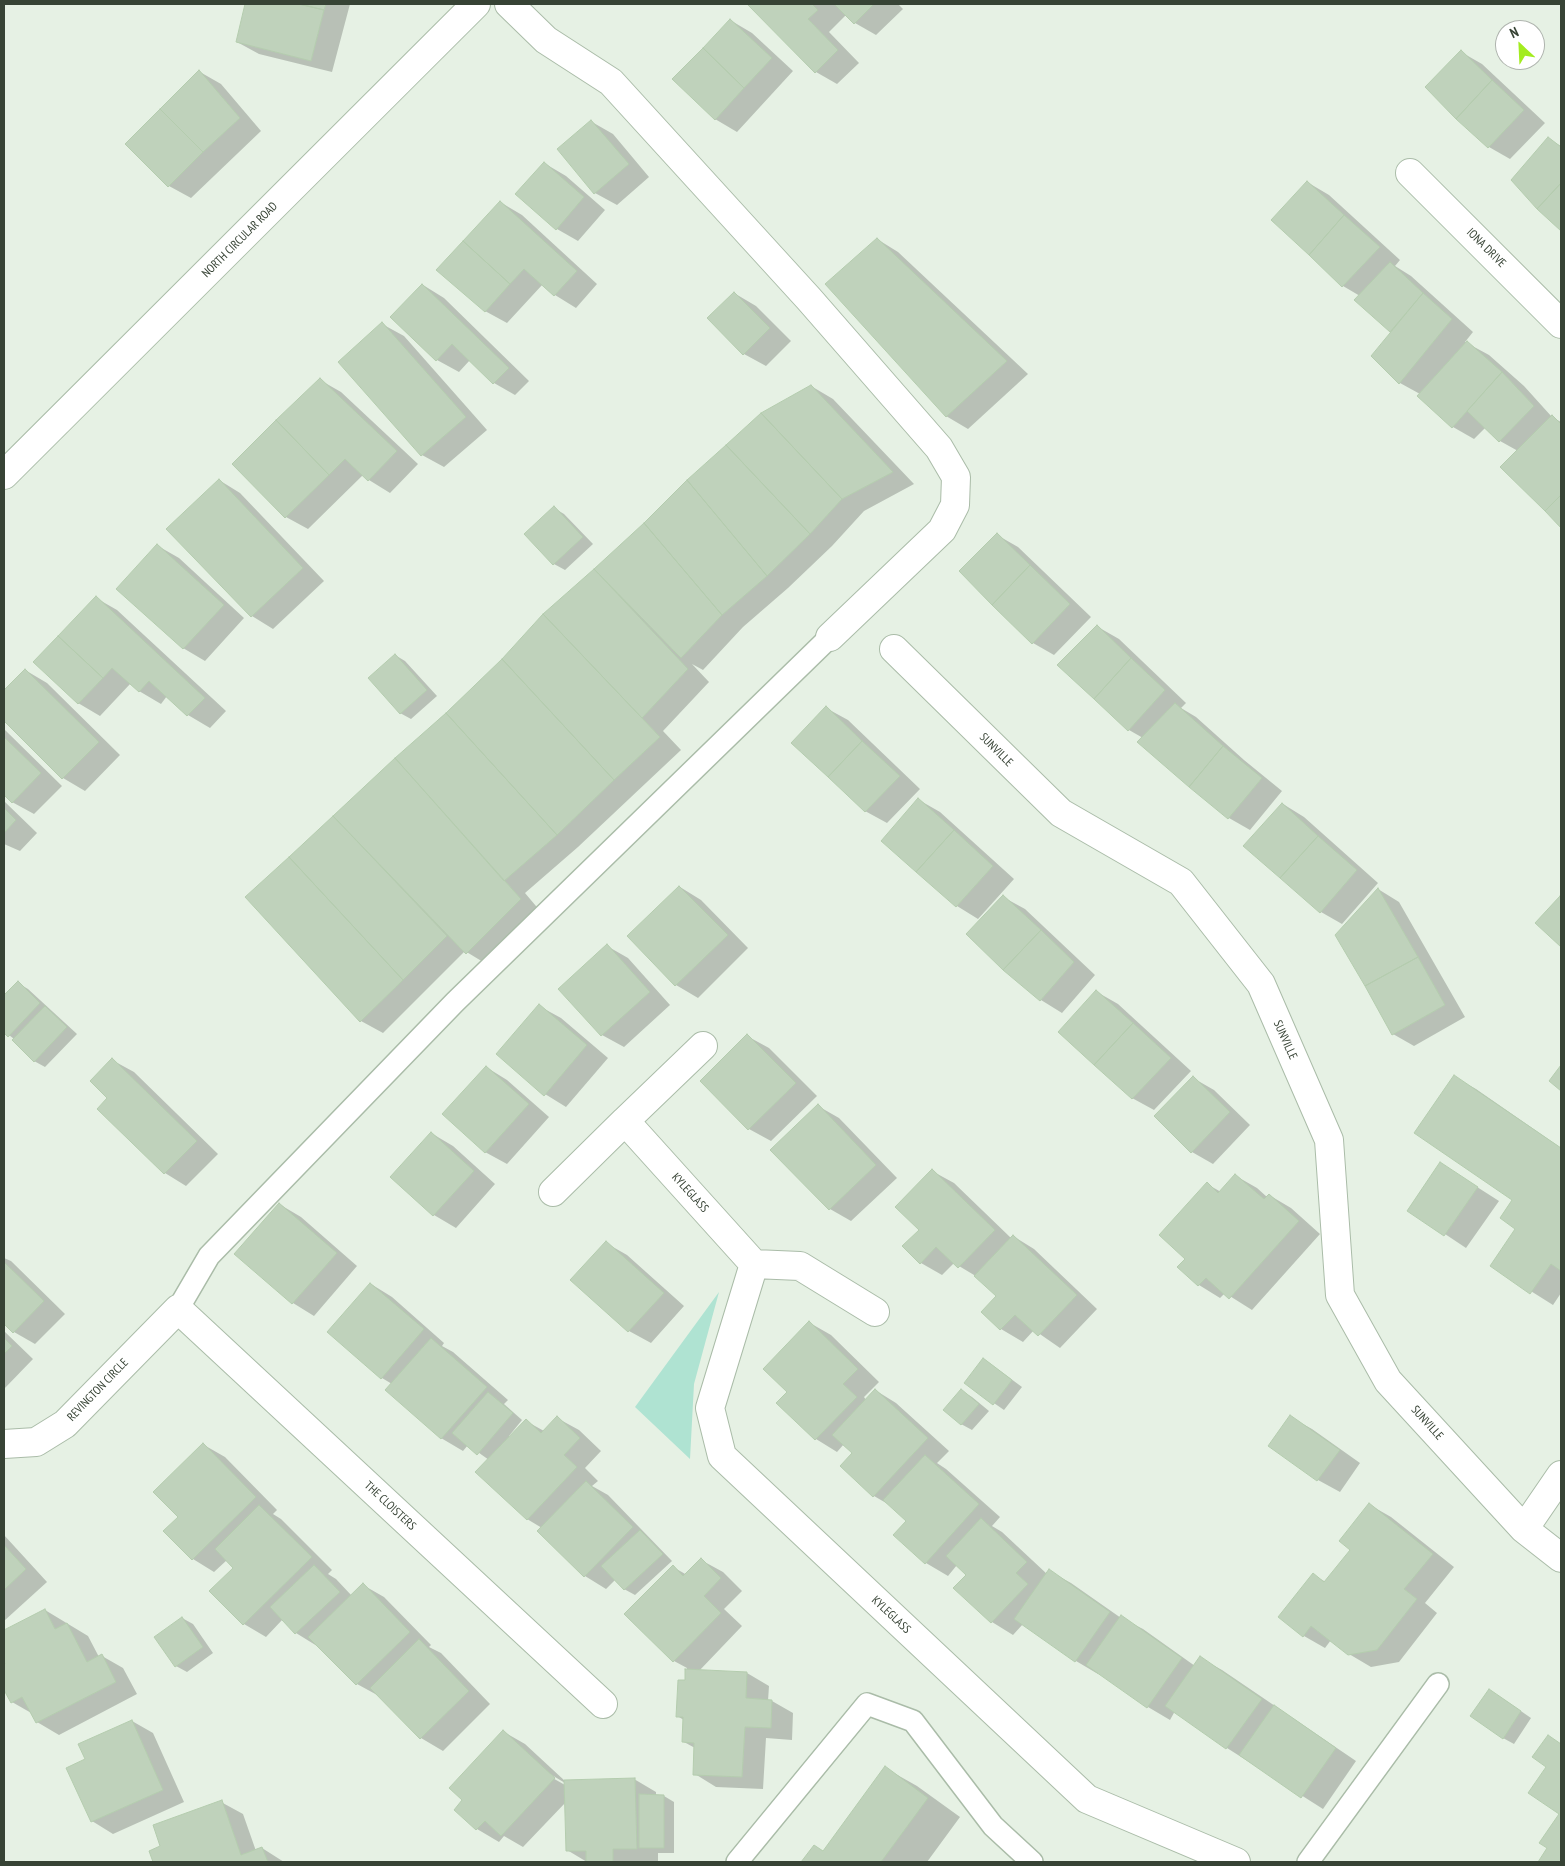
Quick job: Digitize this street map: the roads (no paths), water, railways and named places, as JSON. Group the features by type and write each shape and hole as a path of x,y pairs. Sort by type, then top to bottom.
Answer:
{"street":[{"path":"509,4 546,40 612,82 816,307 939,448 956,477 955,505 942,530 830,637"},
{"name":"NORTH CIRCULAR ROAD","path":"4,475 469,6"},
{"name":"IONA DRIVE","path":"1410,173 1561,324"},
{"name":"SUNVILLE","path":"894,648 1061,813 1181,882 1261,984 1329,1140 1340,1296 1388,1381 1524,1529 1561,1558"},
{"path":"553,1192 703,1046"},
{"name":"KYLEGLASS","path":"625,1121 754,1264 710,1408 722,1456 1087,1798 1232,1862"},
{"path":"754,1264 800,1266 875,1312"},
{"name":"REVINGTON CIRCLE","path":"4,1444 36,1442 65,1424 178,1309"},
{"name":"THE CLOISTERS","path":"178,1309 603,1704"},
{"path":"1524,1529 1561,1475"}],"lane":[{"path":"178,1309 209,1256 442,1016 830,637"},
{"path":"1308,1862 1438,1684"},
{"path":"737,1862 867,1704 913,1721 993,1826 1032,1862"}]}
